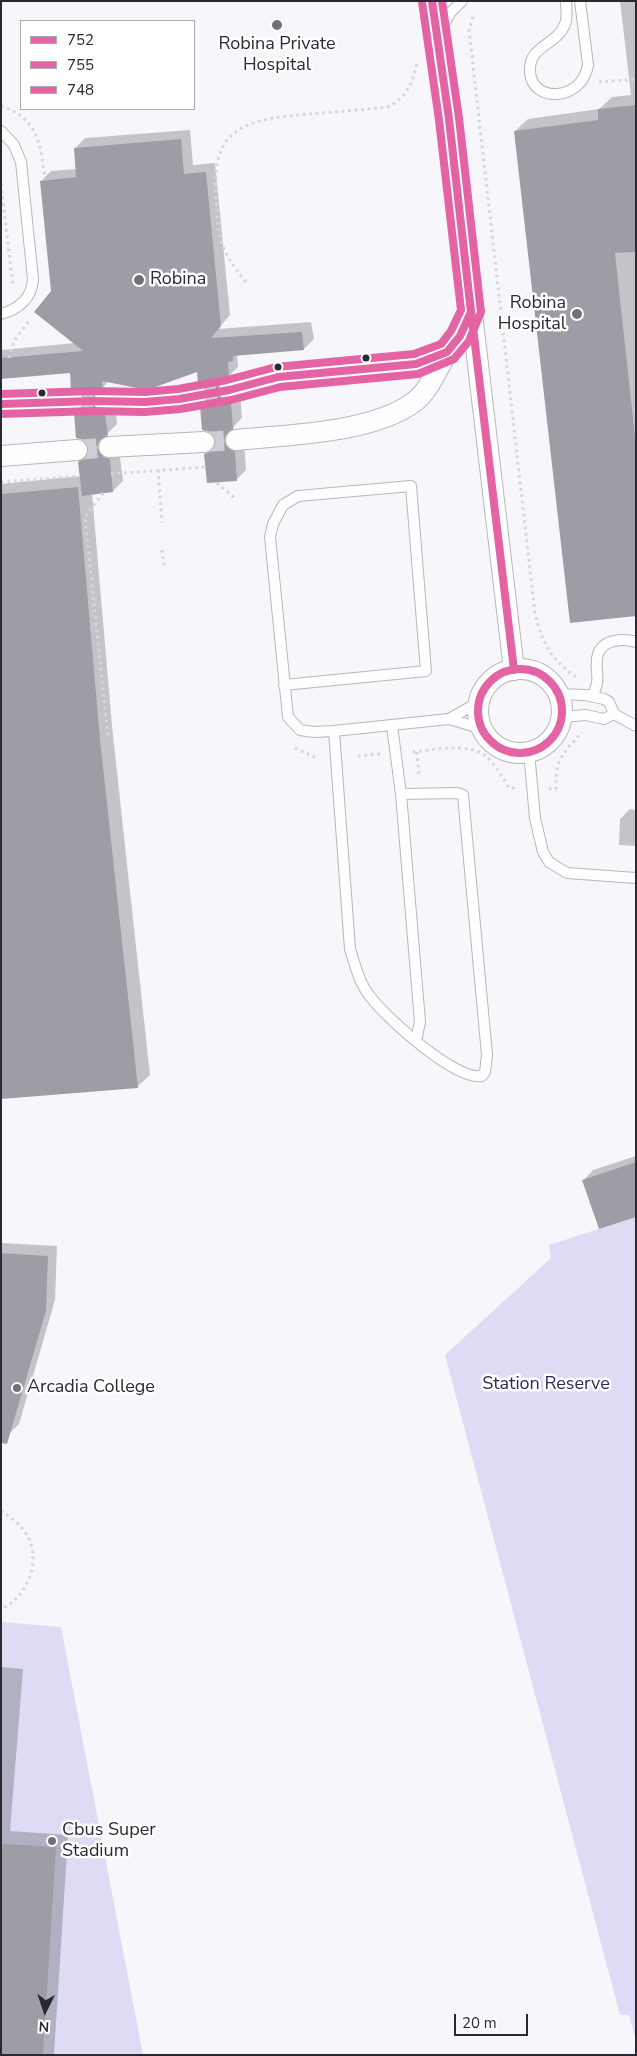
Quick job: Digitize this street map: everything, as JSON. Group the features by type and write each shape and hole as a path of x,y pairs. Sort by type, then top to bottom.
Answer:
{"street":[{"path":"432,1 438,37 514,670"},
{"path":"236,440 342,428 390,417 415,402 422,395 447,352 460,336 471,312"},
{"path":"229,390 278,377 416,364 447,352"},
{"path":"104,401 145,402 196,395"},
{"path":"1,404 73,401"},
{"path":"109,447 204,442"},
{"path":"1,456 77,450"},
{"path":"514,670 528,670 541,674 551,682 559,694 562,705 571,716 558,729 551,740 529,752 507,751 497,746 483,729 479,716 480,702 484,690 492,680 502,673 514,670"}],"lane":[{"path":"438,37 444,21 462,1"},
{"path":"566,1 567,17 565,26 558,36 535,53 530,63 530,74 533,84 542,91 553,94 572,90 581,84 586,75 588,65 580,1"},
{"path":"1,131 14,145 21,162 33,279 31,292 24,302 12,311 1,314"},
{"path":"284,685 426,671 411,486 298,496 283,505 273,524 270,537 284,685 288,717 300,730 314,732 334,731 449,719 480,702"},
{"path":"592,696 598,687 598,654 601,648 610,642 618,640 636,642"},
{"path":"559,694 592,696 609,702 614,714 636,726"},
{"path":"571,716 604,719 614,714"},
{"path":"449,719 483,729"},
{"path":"392,726 401,794 420,1022 416,1041"},
{"path":"334,731 350,949 356,971 368,994 386,1015 416,1041 453,1067 468,1075 482,1076 485,1072 487,1055 463,795 457,793 401,794"},
{"path":"529,752 537,827 543,852 549,862 568,873 636,878"}],"path":[{"path":"475,14 469,30 535,614 543,642 558,664 578,678 579,695"},
{"path":"246,282 224,252 219,237 214,175 223,146 241,126 268,118 388,108 399,101 408,91 414,78 417,56"},
{"path":"581,84 636,79"},
{"path":"1,184 13,289"},
{"path":"9,358 14,341 29,321 34,318"},
{"path":"111,474 205,467"},
{"path":"158,470 162,523"},
{"path":"1,482 80,476"},
{"path":"217,483 237,500"},
{"path":"103,493 85,517 108,737"},
{"path":"162,550 164,566"},
{"path":"412,752 454,748 471,749 486,756 509,788 556,789 558,764 566,748 582,732 571,716"},
{"path":"417,752 419,777"},
{"path":"358,756 384,754"},
{"path":"1,1511 18,1523 28,1536 32,1553 32,1569 20,1596 12,1604 1,1608"}],"green space":[{"name":"Station Reserve","path":"636,1217 636,2040 629,2015 620,2015 445,1355 551,1258 549,1245"},
{"name":"Cbus Super Stadium","path":"1,1622 61,1627 143,2055 1,2055"}],"building":[{"path":"636,105 636,252 615,253 636,446 636,616 570,623 514,131 598,120 598,109"},
{"path":"181,139 184,174 206,172 221,326 211,338 302,332 304,350 233,356 233,361 228,362 229,378 220,382 217,393 221,399 231,402 233,429 226,435 224,441 227,447 235,452 237,481 207,483 204,454 214,448 216,441 210,432 202,430 200,406 208,400 209,394 206,387 198,384 197,372 147,390 102,381 103,389 94,394 92,401 97,411 105,413 108,435 99,441 97,448 103,457 110,459 113,492 82,496 78,462 87,456 89,449 83,440 76,438 74,413 83,407 85,400 79,391 71,389 70,373 1,379 1,358 83,351 34,312 51,291 40,181 76,177 74,148"},
{"path":"78,487 100,739 138,1088 1,1099 1,494"},
{"path":"636,1162 636,1217 599,1229 582,1180"},
{"path":"1,1253 48,1256 46,1311 7,1444 1,1443"},
{"path":"1,1844 56,1847 43,2055 1,2055"}],"tunnel":[{"path":"197,395 229,390"},
{"path":"73,401 104,401"},
{"path":"204,442 236,440"},
{"path":"77,450 109,447"}],"transit line":[{"name":"752","path":"1,404 93,401 145,402 179,399 229,390 278,377 416,364 447,352 460,336 471,312 449,119 432,1"},
{"name":"755","path":"1,414 93,411 145,412 180,409 231,400 280,387 418,374 454,359 469,341 481,312 459,118 442,1"},
{"name":"748","path":"1,394 93,391 145,392 178,389 227,380 276,367 414,354 441,344 451,331 461,310 439,120 422,2"},
{"name":"752","path":"469,294 514,670"},
{"name":"752","path":"520,669 543,676 555,688 562,711 555,734 543,746 520,753 497,746 485,734 478,711 485,688 497,676 520,669"}],"place":[{"name":"Robina Private Hospital","path":"277,25"},
{"name":"Robina","path":"139,280"},
{"name":"Robina Hospital","path":"577,314"},
{"name":"Arcadia College","path":"17,1388"},
{"name":"Cbus Super Stadium","path":"52,1841"}]}
